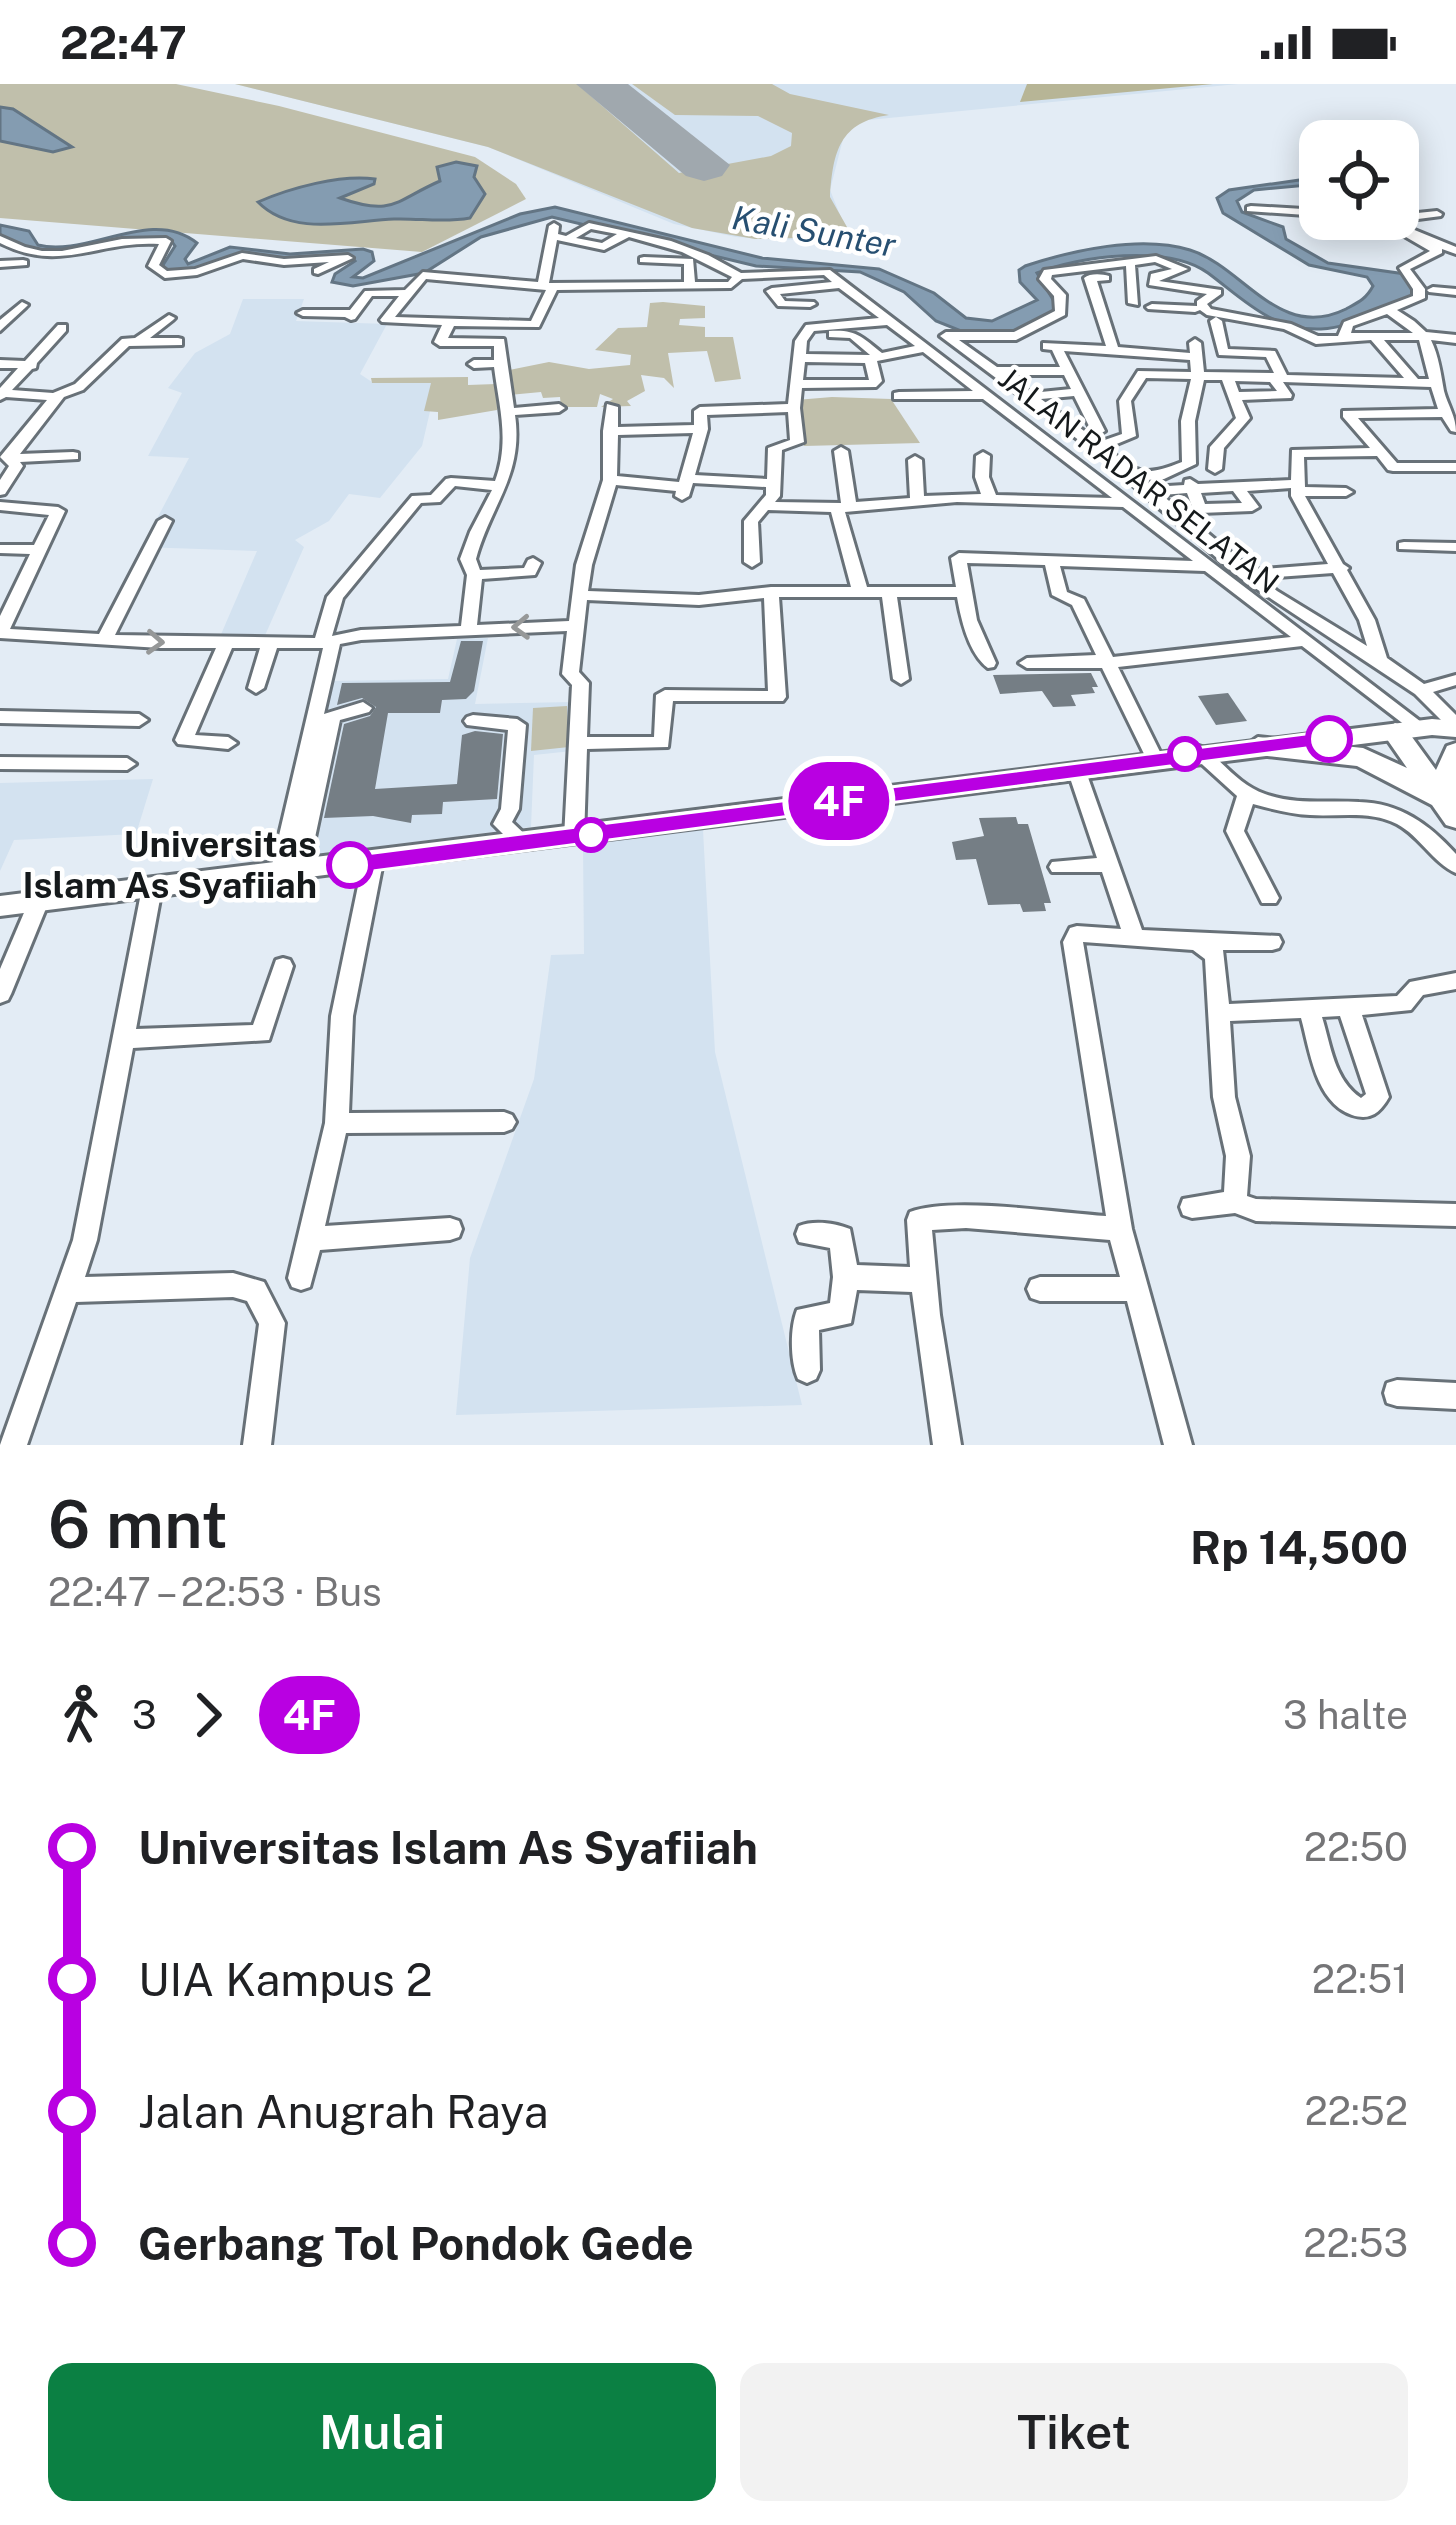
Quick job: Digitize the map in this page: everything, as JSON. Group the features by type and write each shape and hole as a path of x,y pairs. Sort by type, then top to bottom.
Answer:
{"highway":[{"path":"1437,724 1451,803"},
{"path":"1258,746 1363,757 1451,803"},
{"path":"1451,803 1449,773 1456,752"}],"main road":[{"path":"0,906 574,838 1437,724"}],"street":[{"path":"1251,209 1299,210"},
{"path":"1419,216 1437,214"},
{"path":"570,236 589,226 626,233 650,238 739,276 732,285 548,286 423,275 388,322 535,325 548,286 553,231 570,236 574,243 604,247 626,233"},
{"path":"640,286 650,238"},
{"path":"1419,238 1453,254"},
{"path":"2,245 42,258 134,239 161,240 169,244 154,266 165,275 197,272 242,256 284,262 348,258 318,271"},
{"path":"1348,337 1348,324 1419,298 1406,266 1438,251 1419,240"},
{"path":"644,260 690,255"},
{"path":"690,255 690,286"},
{"path":"1438,383 1323,366 1277,376 1228,379 1141,374 1125,401 1129,436 1097,439 1028,397 946,336 1002,338 1039,328 1061,313 1060,295 1046,281 1046,274 1156,259 1183,269 1156,275 1154,284 1216,291 1201,303 1207,312 1286,326 1316,340 1456,339"},
{"path":"0,264 23,263"},
{"path":"1131,267 1134,303"},
{"name":"JALAN RADAR SELATAN","path":"739,276 826,272 1302,641 1437,724"},
{"path":"1106,278 1090,278 1112,346"},
{"path":"1131,283 1172,294 1216,321 1286,334 1323,366"},
{"path":"810,304 782,304 772,291 842,284"},
{"path":"809,286 832,305"},
{"path":"1433,290 1456,292"},
{"path":"304,314 352,316 369,293 406,292"},
{"path":"1152,307 1195,309"},
{"path":"0,327 11,311"},
{"path":"1390,311 1417,323 1428,336 1438,383 1456,428"},
{"path":"140,340 169,318"},
{"path":"752,562 749,531 773,496 775,448 797,442 794,408 805,334 814,325 890,321"},
{"path":"1216,321 1222,352 1271,354 1286,395 1237,396"},
{"path":"448,325 440,342 500,342 499,363 512,436 500,485 471,545 468,559 475,575 468,630"},
{"path":"1,394 62,328"},
{"path":"1039,328 1046,345 1056,347 1112,346 1133,354 1195,353 1228,362"},
{"path":"796,384 872,385 876,381 875,358 853,335 805,334"},
{"path":"1375,336 1414,382"},
{"path":"4,458 56,397 79,387 126,343 178,342"},
{"path":"1056,347 1097,439 1129,476 1170,491 1236,485 1346,492"},
{"path":"801,358 875,358 925,348"},
{"path":"1154,484 1161,471 1189,464 1188,421 1198,377 1195,353"},
{"path":"1395,357 1432,358"},
{"path":"474,364 499,363"},
{"path":"0,364 32,365"},
{"path":"994,371 1065,371"},
{"path":"1215,469 1215,451 1242,421 1228,379"},
{"path":"1028,397 1076,392"},
{"path":"1,394 56,397"},
{"path":"898,396 985,395"},
{"path":"1446,406 1348,412 1354,427 1393,467 1449,467 1456,488"},
{"path":"574,838 580,683 570,674 595,518 610,480 612,407"},
{"path":"507,412 559,408"},
{"path":"684,487 701,410 794,408"},
{"path":"610,431 700,429"},
{"path":"841,451 843,507 860,591"},
{"path":"1380,661 1341,568 1296,487 1297,453 1382,452"},
{"path":"4,458 73,456"},
{"path":"983,456 982,477 990,500"},
{"path":"0,491 16,466 4,458"},
{"path":"915,460 917,499"},
{"path":"1181,469 1202,509 1252,507 1236,485"},
{"path":"610,480 684,487 773,483"},
{"path":"280,874 334,596 418,499 435,499 451,482 500,485"},
{"path":"1154,484 1245,575 1420,690 1437,724"},
{"path":"764,506 843,507 917,499 1124,503"},
{"path":"0,506 57,509 0,633 262,644 575,626"},
{"path":"106,636 165,521"},
{"path":"1405,546 1456,548"},
{"path":"0,549 40,550"},
{"path":"988,663 963,592 959,558 1205,566"},
{"path":"475,575 530,572 533,563"},
{"path":"1052,564 1060,595 1078,602 1154,758"},
{"path":"1245,575 1341,568"},
{"path":"581,596 699,600 771,592 963,592"},
{"path":"578,743 662,743 665,695 777,697 771,592"},
{"path":"889,592 901,679"},
{"path":"1027,663 1103,661 1302,641"},
{"path":"226,644 184,740 228,743"},
{"path":"256,688 262,644"},
{"path":"1420,690 1456,680"},
{"path":"303,847 332,716 363,708"},
{"path":"0,717 139,720"},
{"path":"473,721 517,725 510,809 502,824 525,844"},
{"path":"1199,752 1247,793 1280,804 1382,810 1416,826 1456,866"},
{"path":"0,763 127,764"},
{"path":"1076,769 1133,935"},
{"path":"1247,793 1235,831 1269,898"},
{"path":"301,1278 337,1123 342,1016 373,862"},
{"path":"1059,867 1110,865"},
{"path":"13,1445 71,1290 98,1185 152,888"},
{"path":"0,994 39,901"},
{"path":"1178,1445 1120,1229 1072,942 1084,932 1198,942 1272,942"},
{"path":"1198,942 1215,955 1224,1097 1238,1156 1235,1202"},
{"path":"122,1039 261,1034 283,966"},
{"path":"1219,1013 1410,1003 1417,988 1456,981"},
{"path":"1310,1010 1336,1094 1349,1106 1365,1109 1378,1097 1348,1006"},
{"path":"337,1123 505,1122"},
{"path":"1192,1207 1235,1202 1256,1210 1456,1215"},
{"path":"947,1445 923,1280 919,1224 923,1217 1120,1229"},
{"path":"312,1239 449,1229"},
{"path":"807,1370 806,1319 811,1314 842,1314 846,1277 841,1237 808,1234"},
{"path":"846,1277 923,1280"},
{"path":"71,1290 233,1285 255,1291 272,1323 257,1445"},
{"path":"1040,1289 1136,1289"},
{"path":"1397,1393 1456,1396"}],"shaded area":[{"path":"235,84 1238,84 858,121 844,135 830,190 846,230 797,240 736,237 674,224 488,147"},
{"path":"1027,84 1213,84 1020,102"},
{"path":"0,107 13,109 72,147 53,152 0,141"},
{"path":"456,162 477,166 474,177 485,194 470,218 304,223 287,220 258,202 316,183 362,178 375,179 374,184 340,198 372,206 394,204 440,181 437,167"},
{"path":"1299,180 1299,186 1254,190 1237,201 1242,212 1283,227 1286,239 1328,263 1405,274 1416,285 1410,303 1343,326 1304,328 1259,312 1191,264 1124,256 1037,273 1061,313 1029,332 966,333 936,321 904,292 860,272 756,266 552,217 481,237 424,273 353,286 332,282 335,274 355,261 351,256 290,262 243,256 185,274 166,272 163,265 175,246 170,239 40,255 0,239 0,225 29,231 38,245 57,247 160,230 197,243 185,259 188,264 230,247 290,254 363,249 372,252 374,261 353,277 363,278 520,214 555,207 762,258 879,269 934,293 966,318 992,321 1037,300 1020,282 1019,270 1025,266 1129,244 1190,250 1281,309 1301,316 1322,317 1346,309 1373,286 1367,277 1309,265 1223,213 1217,198 1229,190"},
{"path":"243,299 304,299 296,321 387,324 360,374 372,382 437,381 422,446 380,498 349,494 329,521 295,540 304,547 263,640 219,639 257,551 142,547 189,458 148,456 182,393 168,388 195,353 230,334"},
{"path":"488,638 475,704 573,702 572,751 534,755 531,827 289,858 333,681 448,679 457,639"},
{"path":"153,779 136,834 14,840 0,871 0,783"},
{"path":"703,830 715,1052 802,1405 456,1415 470,1258 534,1079 551,955 584,954 583,845"}],"green space":[{"path":"0,84 176,84 279,106 475,157 516,184 526,199 422,252 0,218"},
{"path":"235,84 577,84 679,173 771,156 791,146 792,133 758,116 675,115 632,84 772,84 790,94 889,115 860,124 837,153 830,197 847,227 845,237 755,239 692,228 488,147"},
{"path":"650,303 705,306 705,318 680,319 679,325 705,327 705,337 733,337 741,379 715,382 707,351 668,353 674,388 664,378 641,375 645,391 627,401 631,406 601,407 613,399 600,394 597,407 561,407 560,397 543,398 541,392 509,395 504,371 549,362 589,369 630,365 631,355 595,350 618,328 647,327"},
{"path":"468,377 468,385 496,384 497,410 438,420 438,412 424,411 431,383 372,383 371,378"},
{"path":"891,399 920,443 804,446 796,400"},
{"path":"567,706 569,747 531,751 533,708"}],"building":[{"path":"461,641 483,641 474,691 466,699 442,700 440,713 388,713 375,789 457,784 462,735 475,731 503,734 497,799 443,802 442,814 412,815 411,823 373,816 324,818 344,724 370,716 376,707 362,698 337,705 342,683 450,682"},
{"path":"1091,673 1098,687 1092,687 1095,693 1071,695 1076,706 1053,707 1042,691 1000,694 993,675"},
{"path":"1228,693 1247,721 1216,725 1198,696"},
{"path":"1016,817 1018,824 1028,824 1051,903 1044,903 1046,911 1023,912 1020,904 988,905 976,859 956,860 952,842 984,836 979,818"}],"runway":[{"path":"599,84 704,165"}],"bus line":[{"name":"4F","path":"350,865 1329,739"}],"place":[{"name":"Universitas Islam As Syafiiah","path":"350,865"}],"water label":[{"name":"Kali Sunter","path":"814,231"}]}
